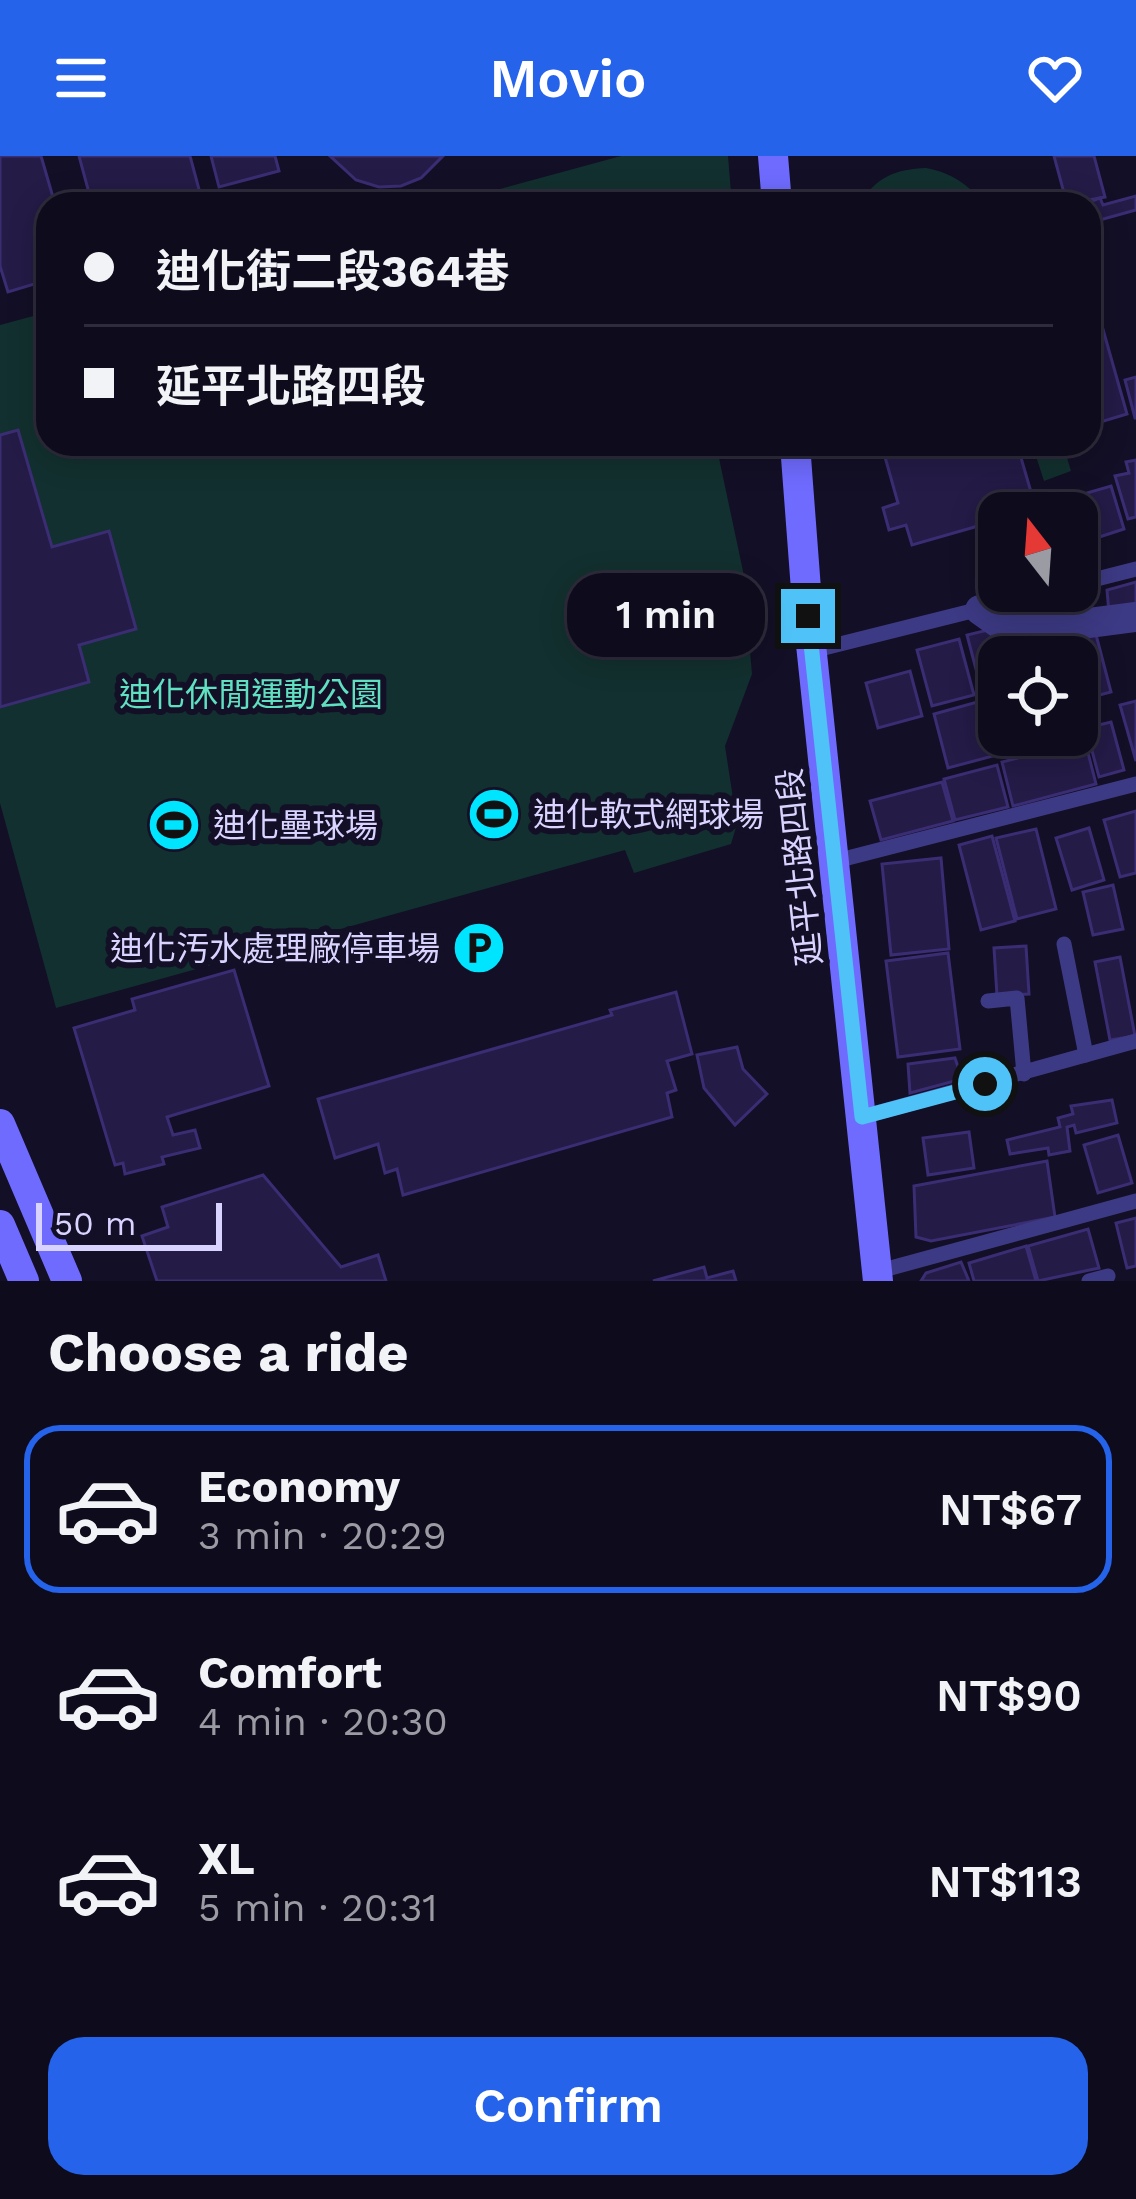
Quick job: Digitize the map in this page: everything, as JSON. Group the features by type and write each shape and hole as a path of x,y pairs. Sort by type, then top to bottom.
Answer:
{"street":[{"path":"773,156 776,192"},
{"name":"延平北路四段","path":"796,456 877,1276"},
{"path":"983,612 1004,627 1035,630 1136,616"},
{"path":"0,1124 67,1281"},
{"path":"0,1225 23,1281"}],"lane":[{"path":"1098,579 1136,569"},
{"path":"812,651 978,610"},
{"path":"836,861 1136,784"},
{"path":"1064,944 1086,1055"},
{"path":"988,1001 1017,998 1024,1073"},
{"path":"862,1117 1136,1041"},
{"path":"877,1276 1136,1201"},
{"path":"1089,1281 1108,1276"}],"green space":[{"path":"621,156 728,156 731,192 489,192"},
{"path":"926,168 944,173 973,192 868,192 905,170"},
{"name":"迪化休閒運動公園","path":"36,315 36,456 719,456 743,571 752,674 725,746 737,824 731,844 634,873 625,850 56,1008 0,803 0,325"},
{"path":"1036,456 1067,456 1071,471 1044,481"}],"building":[{"path":"0,156 41,156 52,192 36,192 36,284 8,292 0,266"},
{"path":"79,156 190,156 200,192 89,192"},
{"path":"211,156 275,156 279,171 219,187"},
{"path":"330,156 443,156 421,178 401,186 379,187 356,180"},
{"path":"1054,156 1094,156 1105,197 1101,192 1064,192"},
{"path":"1136,196 1136,210 1101,220 1101,200 1103,205"},
{"path":"1101,322 1127,414 1101,422"},
{"path":"1136,377 1136,418 1135,418 1125,380"},
{"path":"18,430 52,547 109,531 136,629 79,645 89,682 0,707 0,435"},
{"path":"889,456 1021,456 1031,492 978,492 978,526 912,545 906,525 889,530 883,508 898,503 885,457"},
{"path":"1136,460 1136,517 1128,519 1115,476 1129,473 1126,462"},
{"path":"1111,486 1124,529 1098,537 1098,492 1090,492"},
{"path":"653,572 659,593 622,604 616,583"},
{"path":"1136,582 1136,611 1109,613 1107,590"},
{"path":"1094,627 1096,636 1060,636"},
{"path":"996,628 998,636 978,636 978,677 967,635"},
{"path":"959,639 974,695 932,706 917,650"},
{"path":"1098,642 1111,692 1098,695"},
{"path":"910,671 922,716 878,728 866,683"},
{"path":"1136,701 1136,761 1120,705"},
{"path":"978,702 978,756 993,756 948,768 934,714"},
{"path":"1111,722 1124,770 1099,777 1093,756 1098,756 1098,725"},
{"path":"1026,756 1089,756 1096,784 1013,806 1002,762"},
{"path":"997,765 1008,807 955,820 944,779"},
{"path":"942,782 953,821 881,840 870,801"},
{"path":"1136,811 1136,873 1120,877 1104,820"},
{"path":"1089,828 1104,880 1072,890 1056,838"},
{"path":"1036,829 1056,909 1017,919 996,838"},
{"path":"992,836 1015,921 981,930 959,845"},
{"path":"941,858 949,949 891,955 882,864"},
{"path":"1113,885 1123,929 1093,935 1083,892"},
{"path":"1026,946 1029,994 997,996 994,948"},
{"path":"948,953 960,1049 898,1057 886,961"},
{"path":"1120,957 1135,1036 1110,1040 1095,962"},
{"path":"234,970 269,1086 167,1117 173,1135 195,1130 200,1148 162,1157 164,1164 125,1174 123,1163 115,1165 74,1028 135,1010 132,999"},
{"path":"676,992 692,1054 667,1061 676,1090 667,1093 672,1117 403,1195 397,1169 385,1173 378,1144 335,1158 318,1099 612,1015 610,1010"},
{"path":"737,1047 743,1069 767,1094 735,1125 704,1088 697,1055"},
{"path":"955,1058 962,1079 910,1093 908,1064"},
{"path":"1112,1100 1117,1123 1076,1133 1074,1125 1067,1127 1070,1151 1049,1155 1048,1148 1010,1154 1007,1140 1060,1127 1058,1118 1073,1114 1071,1106"},
{"path":"969,1132 974,1168 928,1175 923,1138"},
{"path":"1118,1135 1132,1183 1098,1193 1084,1145"},
{"path":"1047,1161 1055,1217 931,1241 916,1237 914,1186"},
{"path":"263,1175 341,1267 378,1255 386,1281 157,1281 142,1236 168,1227 162,1207"},
{"path":"1136,1218 1136,1266 1127,1268 1116,1223"},
{"path":"1088,1229 1099,1268 1038,1281 1028,1246"},
{"path":"1026,1246 1036,1281 974,1281 969,1263"},
{"path":"961,1262 969,1281 921,1281 926,1273"},
{"path":"704,1267 707,1278 733,1271 736,1281 653,1281"}],"place":[{"name":"迪化軟式網球場","path":"494,814"},
{"name":"迪化壘球場","path":"174,825"},
{"name":"迪化汚水處理廠停車場","path":"479,948"}],"route":[{"path":"808,616 862,1117 985,1084"}]}
